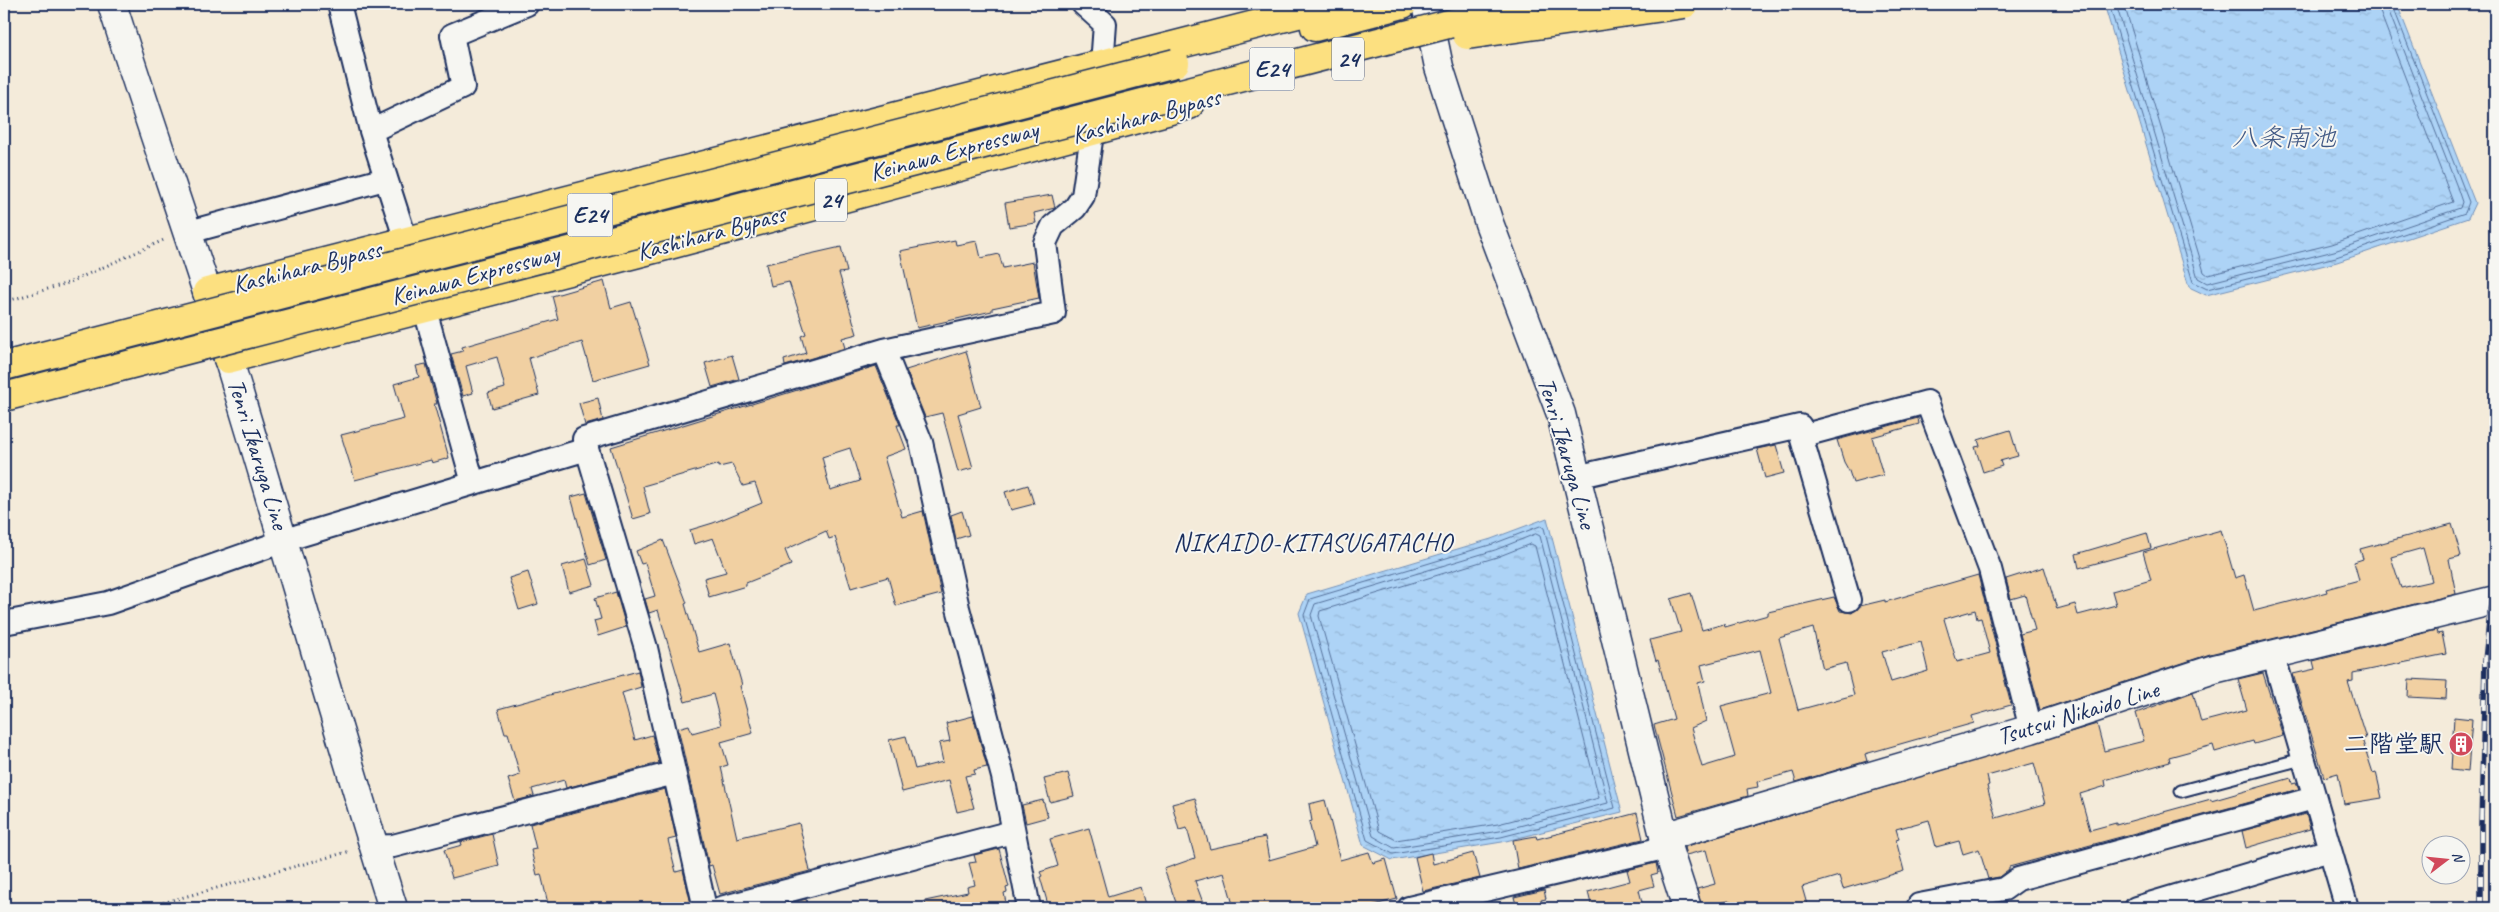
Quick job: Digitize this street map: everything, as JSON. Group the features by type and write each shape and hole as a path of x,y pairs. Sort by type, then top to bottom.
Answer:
{"highway":[{"name":"Kashihara Bypass","path":"207,292 1338,4"},
{"name":"24","path":"1175,63 1338,4"},
{"name":"Keinawa Expressway","path":"4,366 1403,4"},
{"name":"Keinawa Expressway","path":"4,397 1526,4"},
{"name":"Kashihara Bypass","path":"228,359 662,247 936,171 1091,132 1432,38 1570,4"},
{"name":"24","path":"1017,134 1460,36 1684,4"}],"main road":[{"name":"Tenri Ikaruga Line","path":"112,4 138,89 189,232 284,541 393,908"},
{"name":"Tenri Ikaruga Line","path":"1426,4 1439,67 1489,224 1561,414 1665,840 1687,908"},
{"name":"Tsutsui Nikaido Line","path":"1665,840 1677,833 2031,729 2214,669 2495,600"}],"street":[{"path":"339,4 370,131 406,241 473,483"},
{"path":"370,131 463,87 452,35 527,4"},
{"path":"705,908 646,648 584,439 884,350 1054,313 1045,242 1053,226 1075,208 1084,196 1091,132 1102,65 1105,24 1083,4"},
{"path":"189,232 385,179"},
{"path":"884,350 921,442 958,608 1002,777 1029,908"},
{"path":"1801,436 1928,402 1990,569 2031,729"},
{"path":"1576,476 1800,426 1801,436 1849,600"},
{"path":"4,623 108,603 284,541 586,449"},
{"path":"2273,654 2302,759 2347,908"},
{"path":"374,847 393,846 674,773"},
{"path":"1919,905 2006,899 2018,879 2314,798"},
{"path":"720,908 1012,832"},
{"path":"1409,908 1656,850 1665,840"},
{"path":"2136,908 2330,850"}],"lane":[{"path":"2182,791 2302,759"}],"path":[{"path":"4,302 68,282 166,239 189,232"},
{"path":"144,908 358,848 374,847"}],"water":[{"name":"八条南池","path":"2104,4 2397,4 2475,203 2468,218 2337,262 2206,295 2189,287"},
{"path":"1547,518 1622,812 1502,842 1392,860 1363,845 1299,613 1307,594 1491,539"}],"building":[{"path":"1052,195 1055,208 1034,213 1036,223 1009,227 1005,203"},
{"path":"955,240 956,245 977,241 981,258 999,254 1003,268 1033,262 1039,298 992,308 992,311 917,328 900,251"},
{"path":"841,247 847,272 839,273 857,334 842,338 845,348 785,366 784,360 806,353 801,336 806,334 789,282 771,286 766,264"},
{"path":"604,281 611,308 631,302 650,364 593,380 582,342 529,358 539,395 492,408 488,393 505,388 497,357 466,366 473,393 463,396 451,354 463,351 462,347 558,319 552,296"},
{"path":"966,351 981,407 958,414 973,468 958,472 942,413 925,417 906,370"},
{"path":"732,355 739,379 712,387 705,363"},
{"path":"426,364 437,404 434,404 449,458 432,463 431,460 355,480 341,435 404,419 394,384 419,377 416,366"},
{"path":"876,366 900,425 897,425 906,449 884,457 902,517 923,511 941,594 896,606 888,577 851,588 835,537 829,539 826,531 785,550 791,565 746,583 746,586 709,597 704,578 726,572 713,538 694,544 690,530 713,523 762,503 755,483 743,486 732,464 719,467 719,464 643,486 650,514 633,519 611,447","holes":["850,448 860,481 830,490 822,457"]},
{"path":"598,398 603,420 585,425 579,403"},
{"path":"1918,418 1919,424 1872,437 1883,475 1853,483 1837,440"},
{"path":"2010,430 2018,456 2000,461 2002,466 1983,472 1975,447 1980,446 1978,440"},
{"path":"1776,445 1784,473 1765,478 1757,449"},
{"path":"1028,485 1034,504 1011,510 1005,492"},
{"path":"586,493 606,560 590,565 571,497"},
{"path":"962,511 969,535 956,539 951,515"},
{"path":"2452,524 2461,556 2449,559 2456,594 2210,654 2040,710 2020,634 2035,630 2025,595 2011,599 2006,579 2044,567 2057,609 2075,604 2078,615 2116,605 2112,591 2151,580 2143,552 2221,530 2235,578 2244,575 2254,611 2327,592 2326,589 2359,580 2354,562 2363,559 2360,549","holes":["2423,548 2432,581 2401,588 2391,557"]},
{"path":"2147,533 2151,548 2079,568 2076,554"},
{"path":"663,540 687,603 685,604 699,652 730,643 742,685 740,686 753,733 721,742 728,765 721,767 737,838 799,823 810,871 720,894 712,865 709,866 678,728 689,725 692,733 721,725 713,694 685,702 658,610 649,613 645,599 655,596 645,563 641,564 636,551"},
{"path":"586,559 594,585 569,592 562,566"},
{"path":"528,572 538,604 519,610 509,578"},
{"path":"1978,575 2011,705 1972,716 1974,723 1865,754 1867,761 1796,782 1793,772 1757,782 1758,787 1747,789 1748,796 1678,816 1654,725 1674,719 1658,660 1656,661 1650,640 1681,632 1671,599 1691,593 1702,630 1724,624 1725,627 1768,615 1768,612 1834,597 1840,611 1852,613 1860,606 1885,600 1885,602","holes":["1975,610 1977,619 1981,618 1990,653 1957,662 1944,619","1813,628 1823,669 1846,663 1854,695 1798,710 1779,638","1921,642 1928,671 1891,682 1882,652","1760,650 1771,693 1721,706 1735,757 1702,767 1691,728 1706,721 1698,683 1705,681 1701,665"]},
{"path":"616,592 626,627 598,636 594,621 601,619 595,598"},
{"path":"2437,630 2438,634 2442,633 2446,654 2353,673 2353,681 2348,682 2366,738 2362,739 2373,773 2376,772 2382,798 2344,804 2338,773 2324,777 2293,674 2315,669 2313,661"},
{"path":"638,671 641,687 622,693 635,740 652,735 659,763 566,788 564,780 532,789 534,796 515,801 508,779 520,775 508,733 505,733 498,709"},
{"path":"2263,673 2283,736 2254,744 2253,741 2215,752 2213,745 2169,757 2170,762 2105,780 2106,786 2080,794 2090,830 2116,823 2116,825 2211,799 2211,801 2291,778 2292,783 2296,782 2299,789 2009,867 1999,877 1988,879 1979,849 1963,854 1959,841 1936,847 1929,820 1896,829 1899,839 1896,840 1904,871 1843,889 1839,876 1802,887 1808,908 1732,908 1731,901 1728,901 1702,908 1697,889 1715,884 1706,850 1686,855 1684,847 2097,724 2104,751 2144,741 2136,713 2193,692 2201,722 2247,710 2238,679","holes":["2034,763 2045,804 1996,818 1987,786 1989,785 1987,776"]},
{"path":"2409,679 2447,681 2446,699 2408,697"},
{"path":"973,716 987,767 974,770 975,774 965,776 974,808 957,812 949,780 902,792 889,740 906,736 915,769 943,762 939,743 950,741 946,723"},
{"name":"二階堂駅","path":"2454,717 2472,719 2468,772 2451,770"},
{"path":"1068,773 1074,796 1050,802 1044,779"},
{"path":"665,789 676,838 668,840 676,872 683,870 692,908 549,908 541,874 537,875 531,850 536,849 530,824"},
{"path":"1195,798 1210,849 1265,837 1269,860 1315,847 1309,822 1312,821 1309,804 1325,800 1340,860 1369,852 1373,863 1386,859 1397,899 1363,908 1234,908 1224,873 1195,881 1205,908 1178,908 1164,869 1195,858 1187,828 1179,830 1172,804"},
{"path":"1043,800 1048,817 1026,823 1022,805"},
{"path":"1637,813 1643,839 1518,869 1513,840 1536,836 1537,839"},
{"path":"2306,814 2310,829 2246,848 2242,831"},
{"path":"1089,828 1108,897 1141,887 1147,908 1049,908 1040,872 1058,866 1050,839"},
{"path":"492,834 499,866 452,878 444,850 462,845 461,842"},
{"path":"999,849 1009,887 1006,888 1007,892 1004,893 1007,908 926,908 925,901 968,892 967,887 975,885 969,863 976,862 974,855"},
{"path":"1431,853 1433,864 1473,853 1480,878 1423,891 1415,857"},
{"path":"1656,863 1658,873 1651,875 1654,886 1639,890 1643,906 1634,908 1592,908 1588,892 1630,881 1627,870"},
{"path":"1544,890 1546,899 1541,900 1543,908 1517,908 1514,897"},
{"path":"806,899 808,908 787,908 786,905"},
{"path":"1487,903 1488,908 1465,908"}],"railway":[{"path":"2481,908 2485,660 2495,565"}],"place":[{"name":"二階堂駅","path":"2461,744"}],"district":[{"name":"NIKAIDO-KITASUGATACHO","path":"1313,542"}]}
